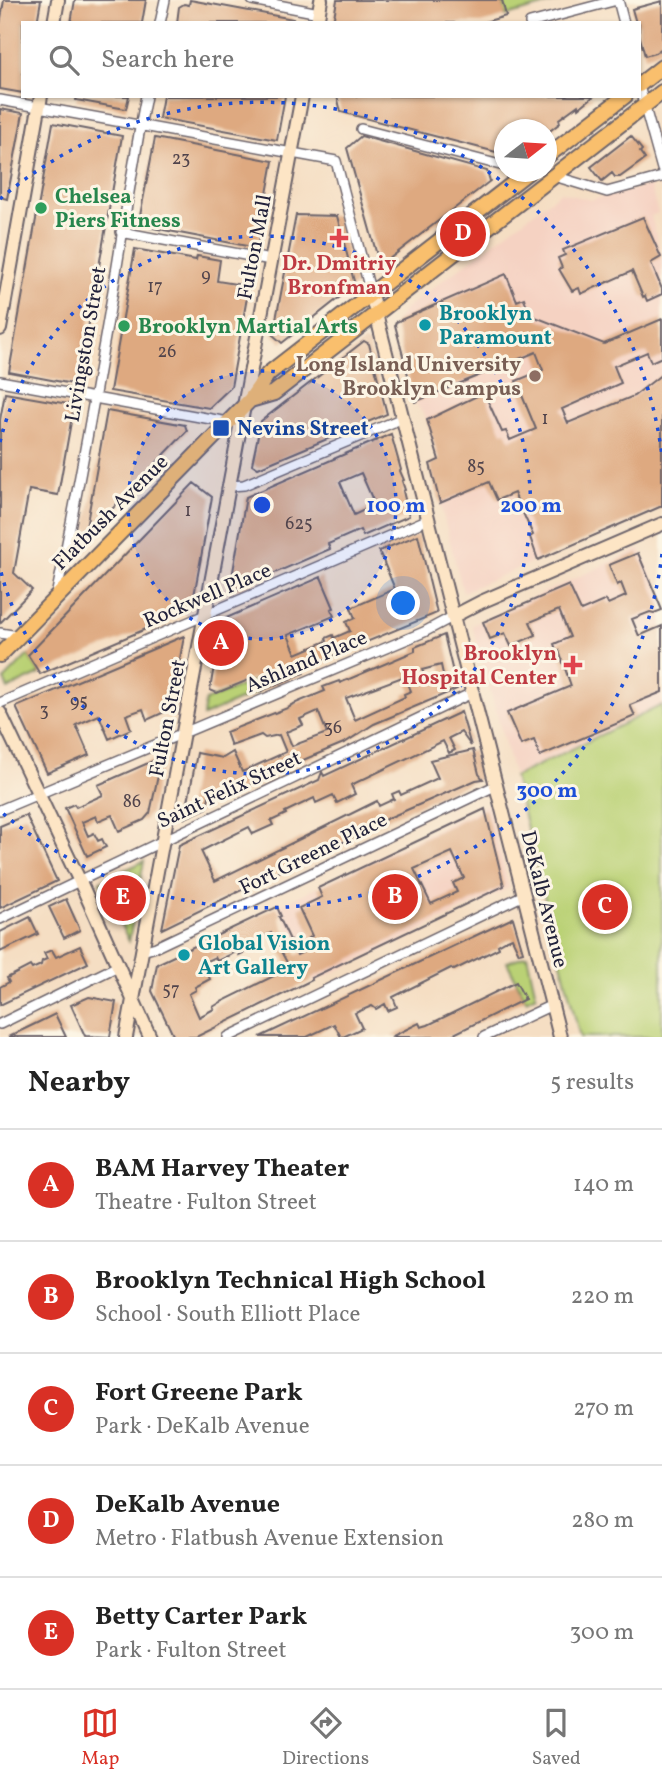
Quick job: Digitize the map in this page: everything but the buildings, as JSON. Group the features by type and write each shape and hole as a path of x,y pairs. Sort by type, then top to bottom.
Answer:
{"main road":[{"path":"54,21 58,0"},
{"path":"641,84 662,67"},
{"path":"557,174 662,92"},
{"name":"Fulton Mall","path":"248,403 271,260 303,98"},
{"path":"557,149 622,98"},
{"path":"0,329 40,102"},
{"path":"248,403 268,374 513,182"},
{"path":"248,403 274,393 546,182"},
{"name":"DeKalb Avenue","path":"371,294 560,1037"},
{"name":"Flatbush Avenue","path":"0,655 248,403"},
{"name":"Fulton Street","path":"126,1037 248,403"},
{"name":"Ashland Place","path":"454,616 662,524"},
{"path":"0,713 150,1037"}],"street":[{"path":"160,21 165,0"},
{"path":"252,0 319,12"},
{"path":"538,21 617,0 623,21"},
{"path":"641,92 662,169"},
{"name":"Livingston Street","path":"55,597 71,529 146,98"},
{"path":"0,100 40,102 140,125 292,152"},
{"path":"361,129 494,163"},
{"name":"DeKalb Avenue","path":"292,152 336,161 371,294"},
{"path":"557,177 607,192 662,177"},
{"path":"121,232 271,260"},
{"path":"0,381 228,422"},
{"path":"230,486 244,485 404,418"},
{"name":"Rockwell Place","path":"0,704 429,519"},
{"name":"Ashland Place","path":"0,810 424,632 454,616"},
{"path":"0,633 18,636"},
{"name":"Saint Felix Street","path":"0,919 474,692"},
{"name":"Fort Greene Place","path":"142,951 156,947 497,785"},
{"path":"228,1037 524,895"},
{"path":"0,1024 118,967"},
{"path":"484,1037 552,1005"}],"shaded area":[{"name":"Long Island University Brooklyn Campus","path":"650,185 658,213 651,216 662,258 662,506 463,592 430,464 445,457 438,459 427,420 415,402 396,322 406,308 561,192 591,200"},
{"name":"Brooklyn Hospital Center","path":"640,549 662,598 662,705 514,777 472,625"},
{"path":"488,804 509,888 314,982 278,906"}],"green space":[{"path":"506,0 565,0 506,16 503,3"},
{"path":"28,655 40,674 8,689 4,680"},
{"path":"253,681 258,692 203,716 205,701"},
{"path":"662,705 662,1037 580,1037 514,777"},
{"path":"144,861 129,941 100,882"},
{"path":"527,955 536,995 526,1000 507,962"}],"place":[{"name":"Chelsea Piers Fitness","path":"41,208"},
{"name":"DeKalb Avenue","path":"463,234"},
{"name":"Dr. Dmitriy Bronfman","path":"339,238"},
{"name":"Brooklyn Paramount","path":"425,325"},
{"name":"Brooklyn Martial Arts","path":"124,326"},
{"name":"Long Island University Brooklyn Campus","path":"535,376"},
{"name":"Nevins Street","path":"221,428"},
{"name":"BAM Harvey Theater","path":"221,643"},
{"name":"Brooklyn Hospital Center","path":"573,665"},
{"name":"Brooklyn Technical High School","path":"395,897"},
{"name":"Betty Carter Park","path":"123,898"},
{"name":"Fort Greene Park","path":"605,907"},
{"name":"Global Vision Art Gallery","path":"184,955"}]}
